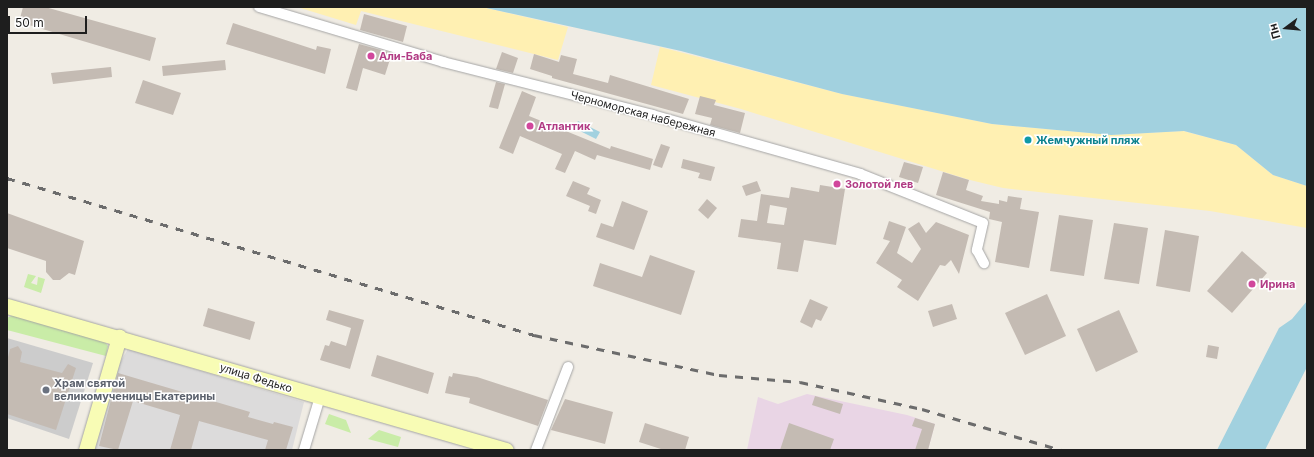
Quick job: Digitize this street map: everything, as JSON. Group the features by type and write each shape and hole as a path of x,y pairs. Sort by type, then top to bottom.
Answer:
{"main road":[{"name":"улица Федько","path":"7,306 119,337 320,397 506,450"},
{"path":"86,450 119,337"}],"street":[{"name":"Черноморская набережная","path":"259,7 444,62 652,115 860,174 983,223 977,250 984,263"},
{"path":"536,450 568,367"},
{"path":"304,450 320,397"}],"shaded area":[{"name":"Храм святой великомученицы Екатерины","path":"7,338 93,363 69,439 7,418"},
{"path":"128,349 304,402 292,450 92,450 116,369"},
{"path":"807,394 907,415 935,424 928,450 747,450 758,397 778,404"}],"green space":[{"path":"28,274 36,276 31,283 37,285 38,277 45,279 41,293 24,287"},
{"path":"15,314 102,338 108,346 106,356 7,330 7,318"},
{"path":"329,414 346,420 351,433 325,424"},
{"path":"379,430 401,437 398,447 368,439"}],"sand":[{"path":"297,7 482,7 568,27 558,60 361,11 356,25"},
{"name":"Жемчужный пляж","path":"660,47 842,94 992,124 1111,135 1183,131 1236,145 1273,175 1307,186 1307,228 1210,211 1003,188 970,180 741,109 651,85"}],"water":[{"path":"482,7 1307,7 1307,186 1273,175 1236,145 1184,131 1111,135 992,124 842,94 681,51"},
{"path":"578,121 600,132 596,139 574,128"},
{"path":"1307,301 1307,367 1265,450 1217,450 1279,328 1292,319"}],"building":[{"path":"23,7 45,7 156,38 150,61 19,22"},
{"path":"364,14 407,26 403,42 360,30"},
{"path":"233,23 316,50 317,46 331,49 325,74 226,44"},
{"path":"359,44 392,53 385,75 363,68 357,91 346,88"},
{"path":"502,52 518,58 513,73 496,69"},
{"path":"534,54 559,62 561,55 577,59 573,74 608,83 610,75 689,99 683,114 552,78 552,76 530,69"},
{"path":"225,60 226,70 163,76 162,66"},
{"path":"111,67 112,77 53,84 51,73"},
{"path":"143,80 181,93 173,115 135,103"},
{"path":"496,82 505,84 498,109 489,107"},
{"name":"Атлантик","path":"522,91 536,97 529,116 610,149 611,146 653,159 650,170 597,155 595,160 575,151 565,173 555,169 562,154 520,136 513,154 499,148"},
{"path":"700,96 716,100 714,105 745,113 740,133 710,125 712,118 695,114"},
{"path":"661,144 670,147 662,168 653,165"},
{"path":"683,159 715,167 711,181 698,178 700,173 681,168"},
{"path":"904,162 923,167 918,183 899,177"},
{"path":"943,172 969,180 966,190 983,196 981,201 999,204 999,200 1007,202 1008,196 1022,198 1020,209 1039,212 1029,268 995,262 1002,222 989,219 990,212 936,195"},
{"path":"573,181 590,188 587,194 601,200 596,214 588,211 590,206 566,196"},
{"path":"757,181 761,191 746,196 742,186"},
{"path":"820,185 845,189 836,245 804,240 798,272 777,269 781,243 738,237 741,219 757,221 761,194 789,198 791,187 819,192","holes":["770,205 787,208 784,225 767,223"]},
{"path":"707,199 717,208 708,219 698,210"},
{"path":"622,201 648,211 634,250 596,237 601,223 613,227"},
{"path":"7,213 84,241 75,275 69,273 60,280 53,280 46,272 46,261 7,248"},
{"path":"1059,215 1093,220 1084,276 1050,271"},
{"path":"889,221 906,227 897,253 912,263 921,249 908,229 919,222 926,233 936,222 969,235 959,274 951,260 945,266 940,265 918,301 897,287 902,280 876,263 890,241 883,239"},
{"path":"1114,223 1148,228 1139,284 1104,279"},
{"path":"1165,230 1199,236 1190,292 1156,286"},
{"path":"1242,251 1267,273 1232,313 1207,291"},
{"path":"650,255 695,271 681,315 593,286 600,263 642,277"},
{"path":"1047,294 1066,336 1025,355 1005,313"},
{"path":"810,299 828,307 821,321 816,319 812,328 800,322"},
{"path":"952,304 957,319 933,327 928,311"},
{"path":"208,308 255,322 250,340 203,326"},
{"path":"329,310 364,320 350,369 320,360 325,345 329,346 331,341 346,346 351,328 326,320"},
{"path":"1119,310 1138,352 1096,372 1077,329"},
{"path":"1208,345 1219,347 1217,359 1206,357"},
{"path":"18,346 22,352 20,362 62,373 68,364 76,368 56,430 7,414 7,361 10,349"},
{"path":"377,355 434,373 428,394 371,376"},
{"path":"118,373 250,412 248,417 273,424 274,422 293,427 286,450 265,450 268,440 199,421 191,450 170,450 180,415 133,401 118,450 99,446"},
{"path":"453,373 477,377 548,400 538,426 469,403 470,398 445,393 449,376 452,377"},
{"path":"815,396 843,404 840,414 812,405"},
{"path":"565,399 613,412 605,444 551,430"},
{"path":"915,418 935,424 928,450 915,450 922,429 912,426"},
{"path":"645,423 689,437 685,450 664,450 639,442"},
{"path":"789,423 834,439 830,450 780,450"}],"railway":[{"path":"7,178 534,335 719,375 800,382 922,409 1061,450"}],"place":[{"name":"Али-Баба","path":"371,56"},
{"name":"Атлантик","path":"530,126"},
{"name":"Жемчужный пляж","path":"1028,140"},
{"name":"Золотой лев","path":"837,184"},
{"name":"Ирина","path":"1252,284"},
{"name":"Храм святой великомученицы Екатерины","path":"46,390"}]}
